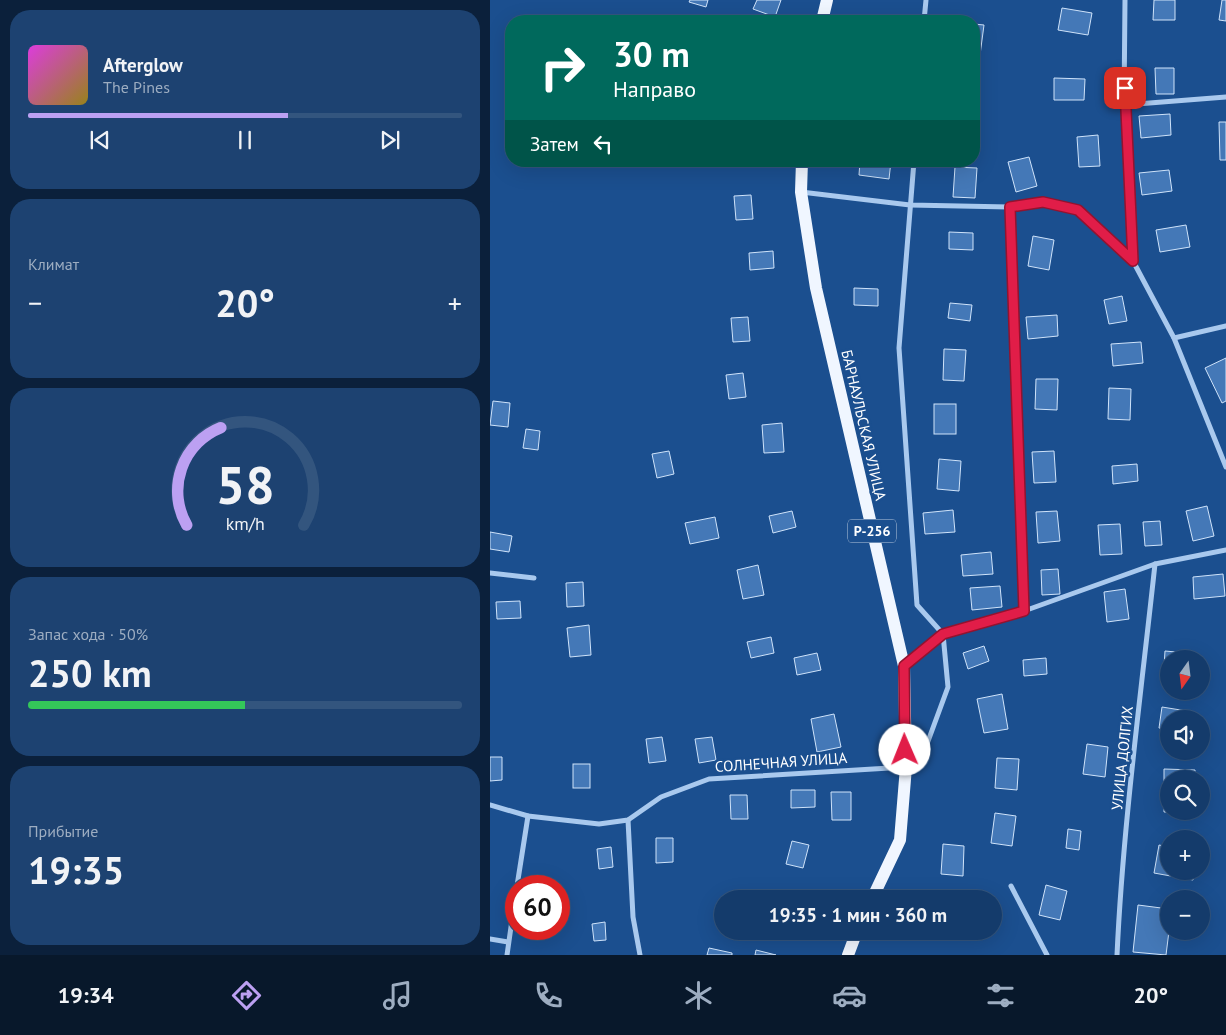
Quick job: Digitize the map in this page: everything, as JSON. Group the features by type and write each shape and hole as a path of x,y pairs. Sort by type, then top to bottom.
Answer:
{"main road":[{"path":"823,15 827,0"},
{"name":"БАРНАУЛЬСКАЯ УЛИЦА","path":"802,167 801,192 816,288 904,666 906,767 900,840 876,890"},
{"path":"848,955 854,940"}],"street":[{"path":"925,15 926,0"},
{"path":"1125,0 1124,105 1133,261"},
{"path":"1124,105 1226,97"},
{"path":"906,767 927,744 948,687 943,634 917,605 899,348 913,167"},
{"path":"801,192 910,205 1010,207 1043,202 1078,210 1133,261 1174,338 1226,468"},
{"path":"1010,207 1024,611"},
{"path":"1174,338 1226,326"},
{"path":"904,666 943,634 1024,611 1155,564 1226,550"},
{"name":"УЛИЦА ДОЛГИХ","path":"1116,955 1128,813 1155,564"},
{"path":"490,573 534,578"},
{"name":"СОЛНЕЧНАЯ УЛИЦА","path":"490,805 528,816 599,824 628,820 661,797 709,778 906,767"},
{"path":"519,875 528,816"},
{"path":"628,820 633,916 640,955"},
{"path":"1010,886 1047,955"},
{"path":"490,940 508,942 507,955"}],"building":[{"path":"690,0 708,0 706,7 689,2"},
{"path":"757,0 781,0 776,15 770,15 753,9"},
{"path":"1154,0 1175,0 1175,20 1153,20"},
{"path":"1222,0 1226,0 1226,21 1219,20"},
{"path":"1062,8 1092,13 1088,35 1058,30"},
{"path":"980,25 984,25 980,55"},
{"path":"1155,68 1174,68 1174,94 1156,94"},
{"path":"1054,78 1085,79 1084,100 1054,100"},
{"path":"1170,114 1171,135 1141,138 1139,116"},
{"path":"1219,122 1226,122 1226,160 1220,160"},
{"path":"1098,135 1100,166 1079,167 1077,137"},
{"path":"1029,157 1037,186 1016,192 1008,162"},
{"path":"860,167 890,167 889,179 859,175"},
{"path":"955,167 977,168 975,198 953,197"},
{"path":"1169,170 1172,191 1142,195 1139,173"},
{"path":"751,195 753,219 736,220 734,196"},
{"path":"1186,225 1190,247 1160,252 1156,230"},
{"path":"949,232 973,233 973,250 949,249"},
{"path":"1033,236 1054,240 1049,270 1028,266"},
{"path":"773,251 774,268 750,270 749,253"},
{"path":"854,288 878,289 878,306 854,305"},
{"path":"1122,296 1127,321 1109,324 1104,300"},
{"path":"950,303 972,305 970,321 948,318"},
{"path":"1057,315 1058,336 1028,339 1026,317"},
{"path":"748,317 750,341 733,342 731,318"},
{"path":"1141,342 1143,363 1113,366 1111,344"},
{"path":"944,349 966,350 964,381 943,380"},
{"path":"1226,358 1226,401 1222,403 1205,368"},
{"path":"743,373 746,397 729,399 726,375"},
{"path":"1036,379 1058,379 1057,410 1035,409"},
{"path":"1109,388 1131,389 1130,420 1108,419"},
{"path":"493,401 510,403 508,427 490,425"},
{"path":"934,404 956,404 956,434 934,434"},
{"path":"782,423 784,452 764,453 762,425"},
{"path":"526,429 540,431 538,450 523,448"},
{"path":"669,451 674,474 657,478 652,454"},
{"path":"1054,451 1056,482 1034,483 1032,452"},
{"path":"939,459 961,461 959,491 937,489"},
{"path":"1137,464 1138,481 1113,484 1112,466"},
{"path":"1207,506 1214,536 1193,541 1186,511"},
{"path":"953,510 955,532 925,534 923,513"},
{"path":"792,511 796,527 773,533 769,516"},
{"path":"1057,511 1060,541 1038,543 1036,512"},
{"path":"715,517 719,538 690,544 685,523"},
{"path":"1160,521 1162,545 1145,546 1143,522"},
{"path":"1120,524 1122,554 1100,555 1098,525"},
{"path":"490,532 512,536 509,552 490,549"},
{"path":"991,552 993,574 963,576 961,555"},
{"path":"758,565 764,595 743,599 737,570"},
{"path":"1058,569 1060,594 1042,595 1041,570"},
{"path":"1223,574 1225,596 1194,599 1193,577"},
{"path":"583,582 584,606 567,607 566,583"},
{"path":"1000,586 1002,607 972,610 970,588"},
{"path":"1125,589 1129,619 1107,622 1104,592"},
{"path":"520,601 521,618 497,619 496,602"},
{"path":"589,625 591,655 570,657 567,628"},
{"path":"771,637 774,653 751,658 747,642"},
{"path":"984,646 989,661 968,669 963,653"},
{"path":"817,653 821,670 797,675 794,658"},
{"path":"1046,658 1047,674 1024,676 1023,660"},
{"path":"1002,694 1008,729 984,733 977,699"},
{"path":"1162,707 1181,710 1162,710"},
{"path":"834,714 841,747 817,752 811,719"},
{"path":"662,737 666,761 649,763 646,739"},
{"path":"712,737 716,760 699,763 695,739"},
{"path":"1087,744 1108,747 1105,777 1083,774"},
{"path":"490,757 502,757 502,780 490,781"},
{"path":"997,758 1019,759 1017,790 995,788"},
{"path":"573,764 590,764 590,788 573,788"},
{"path":"791,790 815,790 815,807 791,808"},
{"path":"831,792 851,792 851,820 832,820"},
{"path":"730,795 747,795 748,819 731,819"},
{"path":"995,813 1016,816 1012,846 991,843"},
{"path":"1068,829 1081,831 1079,850 1066,848"},
{"path":"656,838 673,838 673,862 656,863"},
{"path":"792,841 809,845 803,868 786,864"},
{"path":"943,844 964,846 963,876 941,874"},
{"path":"1159,845 1160,874 1154,873"},
{"path":"611,847 613,867 599,869 597,849"},
{"path":"1046,885 1067,891 1060,920 1039,915"},
{"path":"1138,905 1160,908 1160,940 1168,940 1166,955 1133,952"},
{"path":"605,922 606,940 594,941 592,924"},
{"path":"709,948 732,953 732,955 707,955"},
{"path":"756,950 776,955 755,955"}],"route":[{"path":"905,750 904,666 943,634 1024,611 1010,207 1043,202 1078,210 1133,261 1124,105 1125,88"}]}
